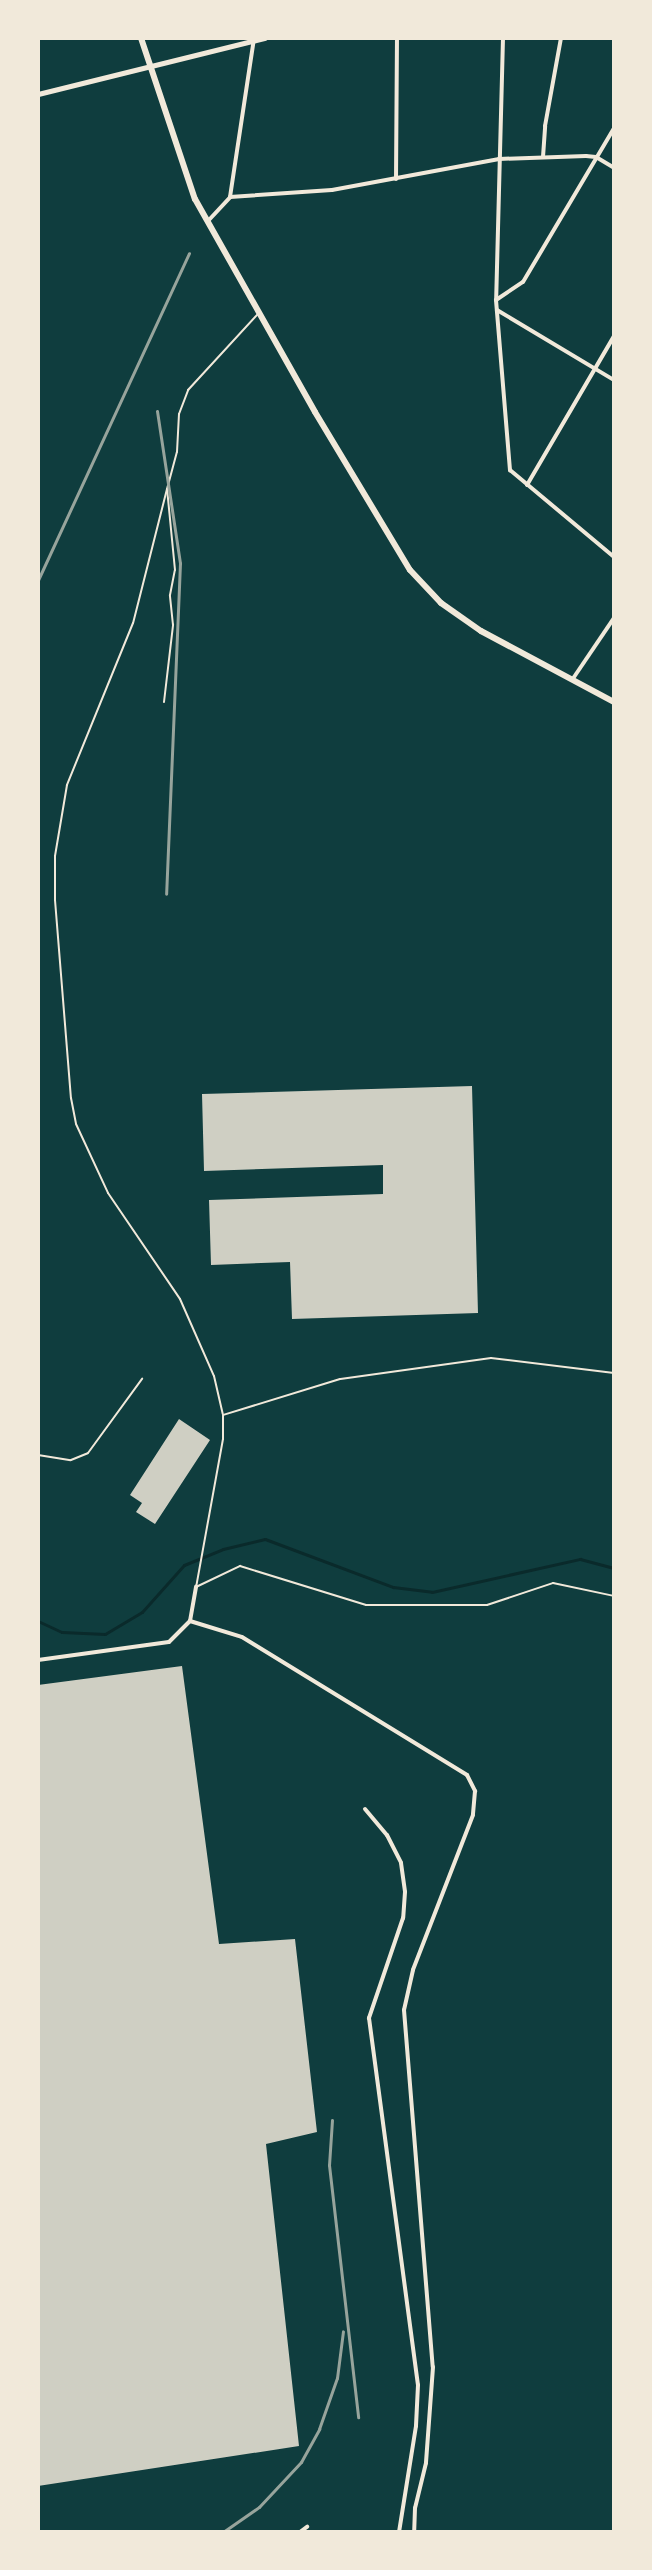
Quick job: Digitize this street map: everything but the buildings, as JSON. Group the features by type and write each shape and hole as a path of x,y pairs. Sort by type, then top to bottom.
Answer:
{"main road":[{"path":"141,38 186,178 315,412 419,582 441,603 481,631 614,702"}],"street":[{"path":"38,94 265,38"},
{"path":"396,179 397,38"},
{"path":"503,38 496,300 510,470 614,557"},
{"path":"543,157 545,126 561,38"},
{"path":"208,221 230,197 253,40"},
{"path":"496,300 523,282 614,128"},
{"path":"230,197 332,190 499,159 596,157 614,168"},
{"path":"497,310 614,380"},
{"path":"527,485 614,336"},
{"path":"572,680 614,618"},
{"path":"38,1660 169,1642 190,1621 196,1587"},
{"path":"190,1621 242,1637 467,1775 475,1791 473,1815 413,1970 404,2010 433,2367 426,2463 415,2508 414,2532"},
{"path":"365,1809 387,1835 401,1863 405,1892 403,1918 369,2018 418,2385 416,2426 399,2532"},
{"path":"300,2532 307,2527"}],"lane":[{"path":"196,1587 223,1439 223,1415 214,1376 180,1299 108,1193 76,1124 71,1098 55,900 55,856 67,785 133,623 177,452 179,414 188,390 261,311"},
{"path":"164,702 173,625 170,595 175,570 167,489"},
{"path":"223,1415 340,1379 491,1358 614,1373"},
{"path":"38,1455 71,1460 88,1453 142,1379"},
{"path":"196,1587 240,1566 366,1605 487,1605 553,1583 614,1596"}],"waterway":[{"path":"38,1621 62,1632 105,1634 142,1612 184,1565 223,1549 265,1539 393,1587 432,1592 580,1559 614,1568"}],"railway":[{"path":"38,580 189,253"},
{"path":"157,411 180,563 166,894"},
{"path":"332,2120 329,2165 358,2417"},
{"path":"223,2532 259,2507 301,2462 319,2429 337,2378 343,2331"}]}
